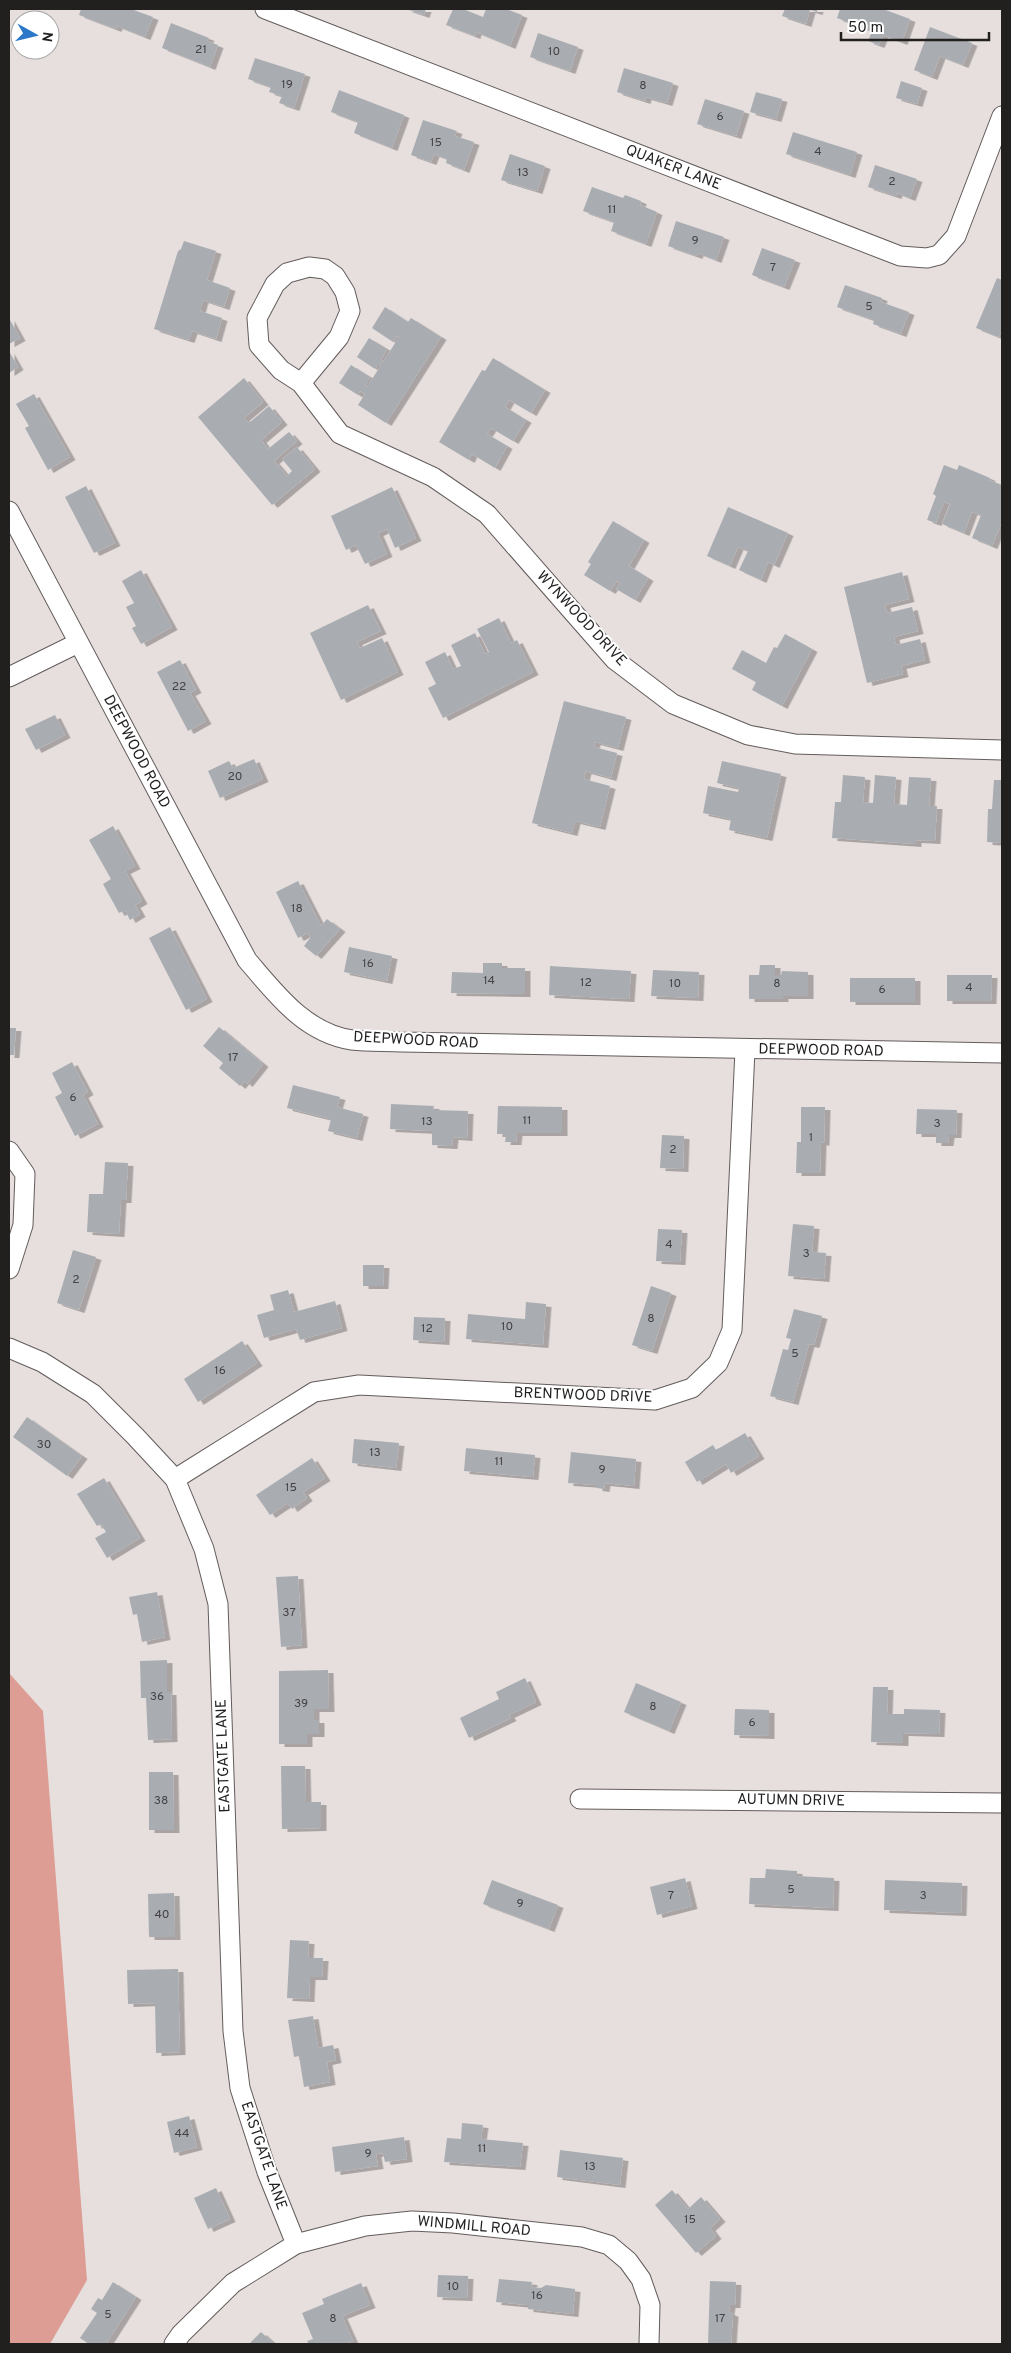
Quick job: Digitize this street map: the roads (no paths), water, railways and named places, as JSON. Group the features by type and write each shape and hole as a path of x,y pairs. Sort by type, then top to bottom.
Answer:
{"street":[{"name":"QUAKER LANE","path":"265,9 900,256 927,258 939,255 956,236 1002,116"},
{"name":"WYNWOOD DRIVE","path":"301,383 339,337 350,311 345,292 335,276 325,270 309,267 287,274 275,284 258,318 259,345 281,370 301,383 340,434 433,477 486,514 615,660 673,704 748,735 794,744 1002,750"},
{"name":"DEEPWOOD ROAD","path":"9,511 247,960 292,1011 320,1028 351,1040 745,1050 1002,1053"},
{"path":"9,676 78,643"},
{"name":"BRENTWOOD DRIVE","path":"175,1479 314,1392 359,1385 655,1400 692,1388 718,1363 732,1330 745,1050"},
{"path":"9,1151 25,1174 23,1225 9,1269"},
{"name":"EASTGATE LANE","path":"9,1348 42,1362 93,1394 136,1436 175,1479 204,1549 218,1604 233,2031 240,2088 267,2172 296,2244"},
{"name":"AUTUMN DRIVE","path":"580,1799 1002,1803"},
{"name":"WINDMILL ROAD","path":"174,2344 181,2334 233,2283 296,2244 365,2226 412,2221 453,2223 582,2237 610,2245 628,2261 641,2278 650,2305 649,2344"}]}
